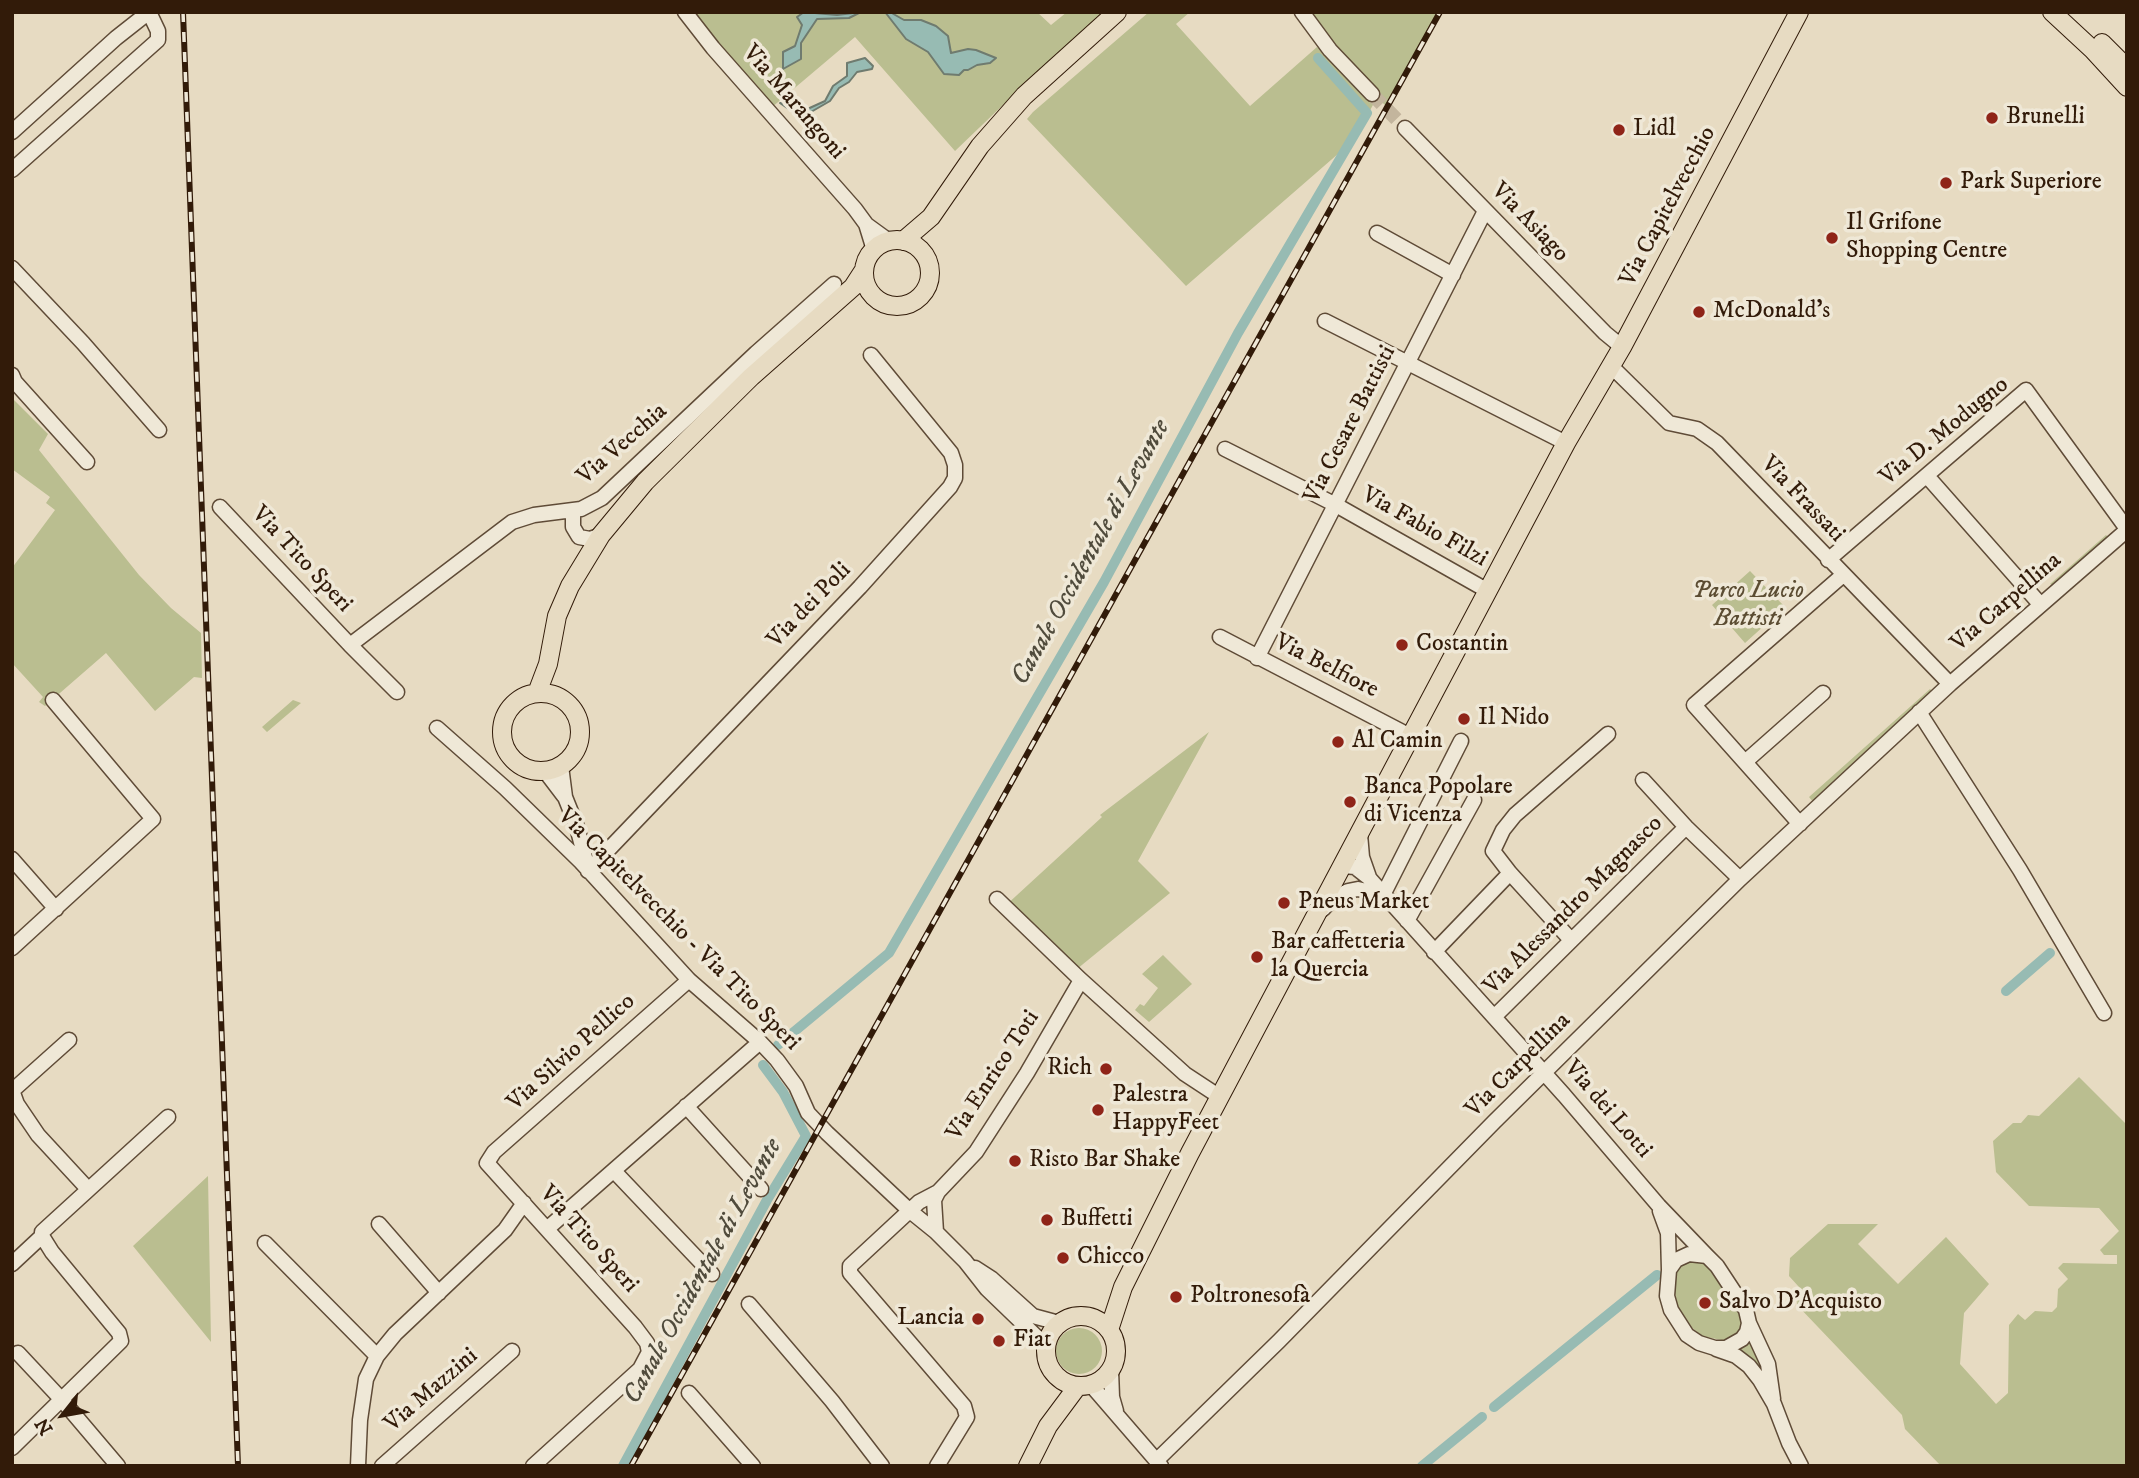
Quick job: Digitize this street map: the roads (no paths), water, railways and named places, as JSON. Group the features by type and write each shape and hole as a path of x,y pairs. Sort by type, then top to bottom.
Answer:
{"main road":[{"path":"840,289 893,306 911,303 919,298 925,291 930,274 925,256 926,232 931,217 980,146 1024,96 1117,12"},
{"path":"1109,1330 1123,1287 1220,1097 1618,345 1790,12"},
{"name":"Via Capitelvecchio","path":"1578,421 1611,366 1618,345 1799,12"},
{"path":"2052,12 2093,50 2127,87"},
{"path":"2070,12 2127,68"},
{"path":"876,299 867,286 864,270 866,262 931,217"},
{"path":"889,244 919,249 925,256"},
{"path":"546,694 548,664 557,616 570,586 601,535 645,482 840,289 864,270"},
{"path":"546,694 572,707 580,728 577,750 553,769 533,770 517,763 508,752 502,736 503,725 512,706 519,700 546,694"},
{"path":"1028,1466 1048,1426 1056,1397 1057,1378 1049,1365 1046,1350 1050,1334 1059,1323 1069,1318 1091,1318 1096,1315 1123,1287"},
{"path":"1048,1426 1084,1386 1104,1378 1111,1370 1116,1350 1109,1330 1091,1318"},
{"path":"1057,1378 1084,1386"}],"street":[{"path":"12,132 116,38 149,12 158,31 158,40 12,170"},
{"name":"Via Marangoni","path":"685,12 866,224 889,244"},
{"path":"1302,12 1329,50 1371,94"},
{"name":"Via Asiago","path":"1405,128 1618,345"},
{"name":"Via Cesare Battisti","path":"1257,658 1485,211"},
{"path":"1377,233 1453,275"},
{"path":"12,268 83,343 159,430"},
{"name":"Via Vecchia","path":"350,645 512,522 534,515 580,509 602,498 756,353 840,289"},
{"path":"1325,321 1566,443"},
{"name":"Via dei Poli","path":"588,870 860,586 950,487 955,478 956,465 951,453 871,355"},
{"name":"Via Frassati","path":"1611,366 1669,423 1697,429 1717,443 1950,684"},
{"path":"13,381 87,462"},
{"name":"Via D. Modugno","path":"1828,560 2026,390 2127,530"},
{"name":"Via Fabio Filzi","path":"1225,449 1336,505 1488,591"},
{"path":"1927,476 2040,604"},
{"name":"Via Tito Speri","path":"220,507 350,645"},
{"path":"573,510 573,527 579,537 583,564"},
{"name":"Via Carpellina","path":"1159,1463 1544,1072 1740,879 1950,684 2127,530"},
{"path":"579,537 590,539 601,535"},
{"path":"1800,824 1694,705 1843,575"},
{"name":"Via Belfiore","path":"1220,637 1412,737"},
{"path":"350,645 397,692"},
{"path":"1745,762 1823,693"},
{"path":"12,948 153,819 53,700"},
{"path":"1919,712 2020,870 2104,1013"},
{"name":"Via Capitelvecchio - Via Tito Speri","path":"437,728 505,788 588,870 689,980 760,1042 796,1086 804,1105 816,1121 965,1261"},
{"path":"1572,940 1493,851 1503,830 1516,815 1608,734"},
{"path":"1317,915 1339,895 1358,889 1374,888 1461,741"},
{"path":"553,769 577,827 588,870"},
{"name":"Via Alessandro Magnasco","path":"1643,780 1686,827 1740,879"},
{"path":"1407,921 1474,800"},
{"name":"Via Alessandro Magnasco","path":"1494,1017 1686,827"},
{"name":"Via dei Lotti","path":"1360,834 1362,857 1374,888"},
{"path":"12,859 55,909"},
{"name":"Via dei Lotti","path":"1343,866 1356,867 1407,921 1544,1072 1659,1206 1707,1256 1746,1310 1749,1323 1768,1364 1774,1404 1788,1443 1801,1466"},
{"path":"1434,952 1510,873"},
{"path":"997,899 1081,980 1191,1079 1220,1097"},
{"name":"Via Silvio Pellico","path":"487,1163 494,1152 689,980"},
{"name":"Via Enrico Toti","path":"937,1466 967,1417 964,1406 849,1270 850,1266 919,1202 938,1192 976,1152 1027,1073 1081,980"},
{"path":"69,1040 12,1090 17,1104 37,1135 88,1188"},
{"path":"548,1228 760,1042"},
{"path":"686,1106 761,1189"},
{"path":"12,1264 88,1188 168,1117"},
{"name":"Via Tito Speri","path":"487,1163 635,1327 647,1342 649,1352 640,1369 533,1466"},
{"path":"614,1171 712,1274"},
{"path":"936,1232 934,1200 938,1192"},
{"path":"358,1466 360,1420 366,1380 377,1356 395,1334 505,1230 524,1203"},
{"name":"Via dei Lotti","path":"1659,1206 1668,1233 1667,1297 1678,1324 1687,1335 1699,1343 1736,1356 1749,1366 1774,1404"},
{"path":"379,1224 439,1293"},
{"path":"12,1448 121,1341 120,1333 52,1252 42,1236"},
{"path":"265,1243 377,1356"},
{"path":"1669,1270 1676,1260 1689,1254 1707,1256"},
{"path":"965,1261 992,1279 1032,1316 1059,1323"},
{"path":"965,1261 987,1289 1041,1341 1046,1350"},
{"path":"749,1304 832,1401 882,1466"},
{"path":"1715,1348 1726,1348 1742,1339 1749,1323"},
{"name":"Via Mazzini","path":"382,1466 512,1351"},
{"path":"18,1353 118,1466"},
{"path":"1111,1370 1112,1397 1118,1416"},
{"path":"1084,1386 1118,1416 1159,1463"},
{"path":"689,1393 753,1466"}],"water":[{"path":"804,12 837,15 861,12 849,18 817,19 801,43 801,59 783,69 783,52 795,46 802,25 797,17"},
{"path":"885,12 904,20 921,20 936,26 948,36 951,53 968,49 996,58 990,63 964,70 959,75 944,74 928,52 906,39"},
{"path":"865,58 873,66 872,69 857,72 849,82 839,88 830,101 804,116 800,117 780,103 792,104 799,111 803,111 825,101 833,86 847,76 847,63"}],"waterway":[{"name":"Canale Occidentale di Levante","path":"778,1045 889,953 1104,582 1238,333 1367,113 1318,58"},
{"path":"2006,991 2050,953"},
{"name":"Canale Occidentale di Levante","path":"623,1466 767,1200 806,1136 783,1092 763,1065"},
{"path":"1494,1407 1657,1275"},
{"path":"1422,1466 1482,1417"}],"tunnel":[{"path":"1372,94 1405,128"}],"railway":[{"path":"183,12 238,1466"},
{"path":"631,1466 1440,12"}],"place":[{"name":"Brunelli","path":"1992,118"},
{"name":"Lidl","path":"1619,130"},
{"name":"Park Superiore","path":"1946,183"},
{"name":"Il Grifone Shopping Centre","path":"1832,238"},
{"name":"McDonald's","path":"1699,312"},
{"name":"Costantin","path":"1402,645"},
{"name":"Il Nido","path":"1464,719"},
{"name":"Al Camin","path":"1338,742"},
{"name":"Banca Popolare di Vicenza","path":"1350,802"},
{"name":"Pneus Market","path":"1284,903"},
{"name":"Bar caffetteria la Quercia","path":"1257,957"},
{"name":"Rich","path":"1106,1069"},
{"name":"Palestra HappyFeet","path":"1098,1110"},
{"name":"Risto Bar Shake","path":"1015,1161"},
{"name":"Buffetti","path":"1047,1220"},
{"name":"Chicco","path":"1063,1258"},
{"name":"Poltronesofà","path":"1176,1297"},
{"name":"Salvo D'Acquisto","path":"1705,1303"},
{"name":"Lancia","path":"978,1319"},
{"name":"Fiat","path":"999,1341"}],"park label":[{"name":"Parco Lucio Battisti","path":"1748,606"}]}
